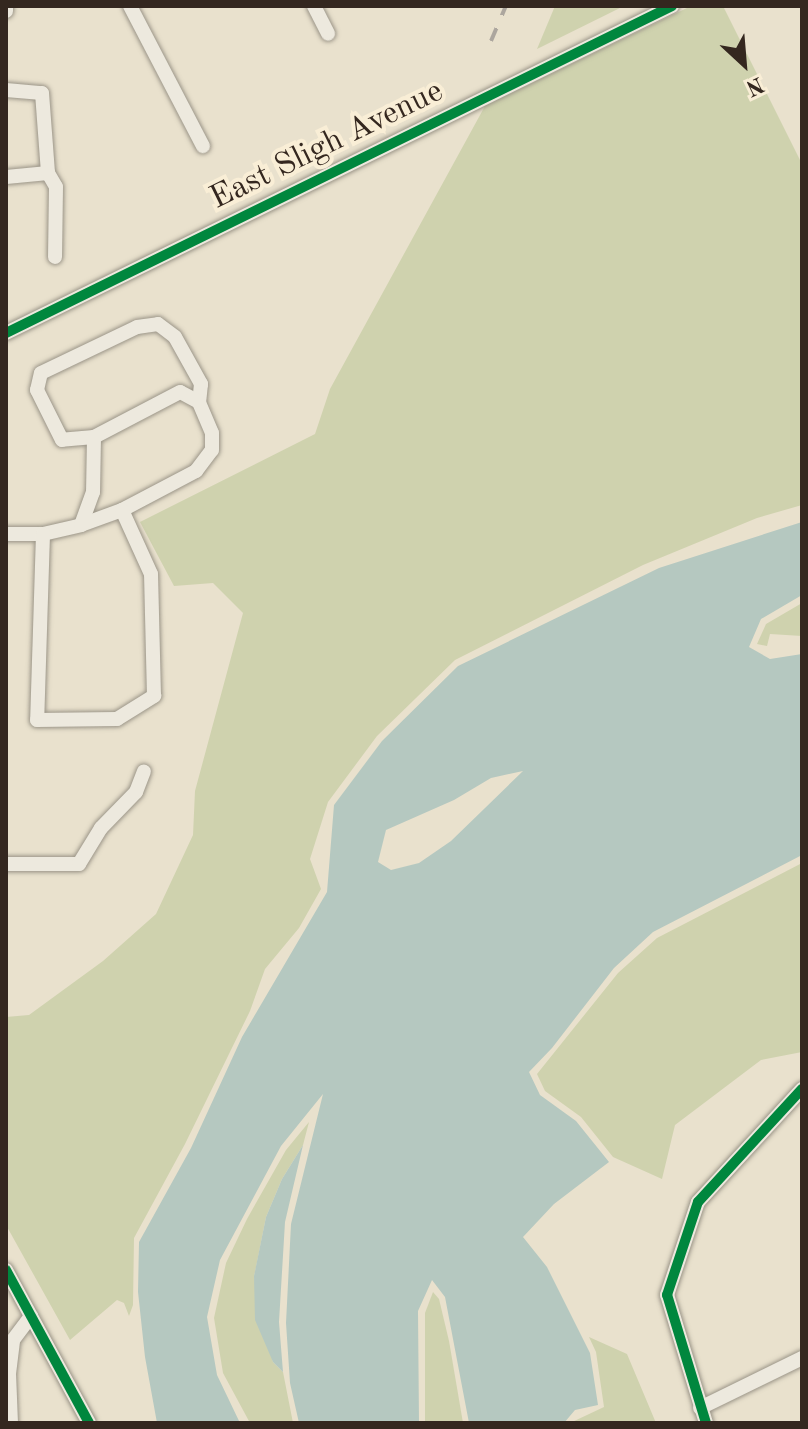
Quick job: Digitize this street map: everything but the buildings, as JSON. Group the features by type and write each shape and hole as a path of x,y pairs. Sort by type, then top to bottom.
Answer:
{"street":[{"path":"130,6 203,146"},
{"path":"314,6 328,34"},
{"name":"East Sligh Avenue","path":"6,333 672,6"},
{"path":"6,90 42,93 48,173 56,187 55,257"},
{"path":"6,177 48,173"},
{"path":"6,534 43,534 81,525 122,510 196,471 212,450 212,433 199,402 201,384 175,337 158,324 137,327 41,373 37,390 62,440 94,437 180,392 199,402"},
{"path":"81,525 93,492 94,437"},
{"path":"43,534 37,720 117,719 154,696 151,574 122,510"},
{"path":"6,864 79,864 101,828 136,792 144,771"},
{"path":"706,1423 667,1295 698,1202 802,1089"},
{"path":"6,1270 89,1423"},
{"path":"11,1423 9,1374 13,1340 31,1316"},
{"path":"700,1408 802,1358"}],"green space":[{"path":"555,6 624,6 537,49"},
{"path":"691,6 723,6 802,164 802,505 757,518 643,565 455,660 377,736 328,802 310,859 321,889 299,928 265,969 250,1011 185,1144 134,1238 133,1305 129,1316 124,1303 117,1300 70,1340 6,1225 6,1017 29,1015 103,961 156,914 193,835 195,791 243,613 213,583 174,586 140,522 315,434 330,389 485,106"},
{"path":"802,603 802,636 770,634 767,646 757,644 766,624"},
{"path":"802,863 802,1052 761,1060 675,1125 662,1179 613,1157 581,1117 545,1091 537,1074 618,973 657,938"},
{"path":"309,1122 303,1145 282,1179 266,1217 254,1277 273,1362 283,1372 293,1423 250,1423 223,1373 214,1318 226,1263 247,1219 286,1150"},
{"path":"433,1292 439,1299 449,1341 463,1423 425,1423 425,1313"},
{"path":"589,1337 627,1354 656,1423 570,1423 604,1407 596,1352"}],"shaded area":[{"path":"802,522 802,595 761,619 749,647 770,659 802,654 802,855 653,932 614,968 552,1048 529,1072 540,1095 576,1121 609,1162 554,1204 523,1237 547,1267 590,1353 598,1405 575,1410 564,1423 469,1423 445,1297 432,1280 418,1311 419,1423 299,1423 290,1383 286,1323 291,1224 323,1094 281,1146 220,1260 207,1317 217,1375 240,1423 157,1423 145,1357 138,1292 139,1242 191,1148 242,1037 327,892 334,805 382,741 458,666 659,568","holes":["523,771 451,841 419,863 391,870 378,862 386,830 454,800 491,778"]},
{"path":"303,1145 285,1222 279,1322 283,1372 273,1362 255,1320 254,1276 266,1217 282,1179"}],"railway":[{"path":"491,41 506,6"}],"cycle path":[{"path":"6,333 672,6"},
{"path":"706,1423 667,1295 698,1202 802,1089"},
{"path":"6,1270 89,1423"}]}
